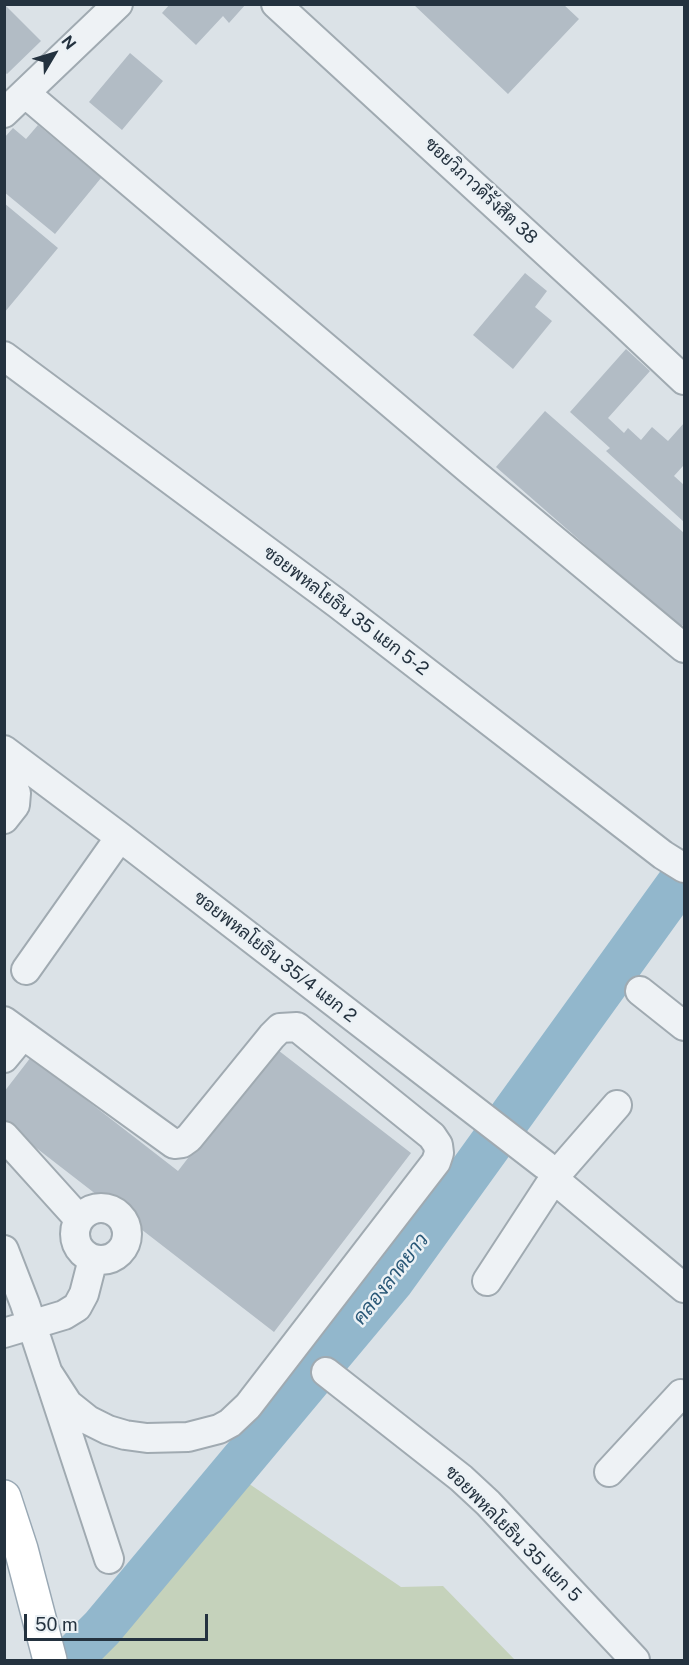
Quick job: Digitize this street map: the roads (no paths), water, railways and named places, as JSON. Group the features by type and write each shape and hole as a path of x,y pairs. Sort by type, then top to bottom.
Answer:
{"main road":[{"path":"4,1497 21,1549 49,1656"}],"street":[{"path":"4,113 118,4"},
{"name":"ซอยวิภาวดีรังสิต 38","path":"276,4 684,380"},
{"path":"25,93 471,471 684,648"},
{"name":"ซอยพหลโยธิน 35 แยก 5-2","path":"4,356 329,597 674,861"},
{"name":"ซอยพหลโยธิน 35/4 แยก 2","path":"4,750 509,1137 682,1279"},
{"path":"4,780 12,786 16,793 15,805 4,819"},
{"path":"26,970 120,837"},
{"path":"640,991 684,1026"},
{"path":"4,1058 14,1028 174,1144 182,1143 189,1138 280,1028 297,1027 432,1136 438,1145 439,1153 436,1162 248,1406 230,1423 219,1429 188,1437 125,1436 88,1420 68,1404 48,1373"},
{"path":"487,1281 554,1176 617,1105"},
{"path":"4,1136 79,1219"},
{"path":"101,1207 119,1214 126,1225 127,1238 123,1250 112,1258 100,1260 86,1256 76,1243 74,1234 79,1219 89,1210 101,1207"},
{"path":"4,1250 48,1373 109,1559"},
{"path":"4,1333 64,1315 77,1307 84,1294 93,1259"},
{"name":"ซอยพหลโยธิน 35 แยก 5","path":"326,1372 461,1478 488,1503 635,1660"},
{"path":"609,1472 683,1393"}],"waterway":[{"name":"คลองลาดยาว","path":"70,1660 102,1628 392,1281 684,876"}]}
